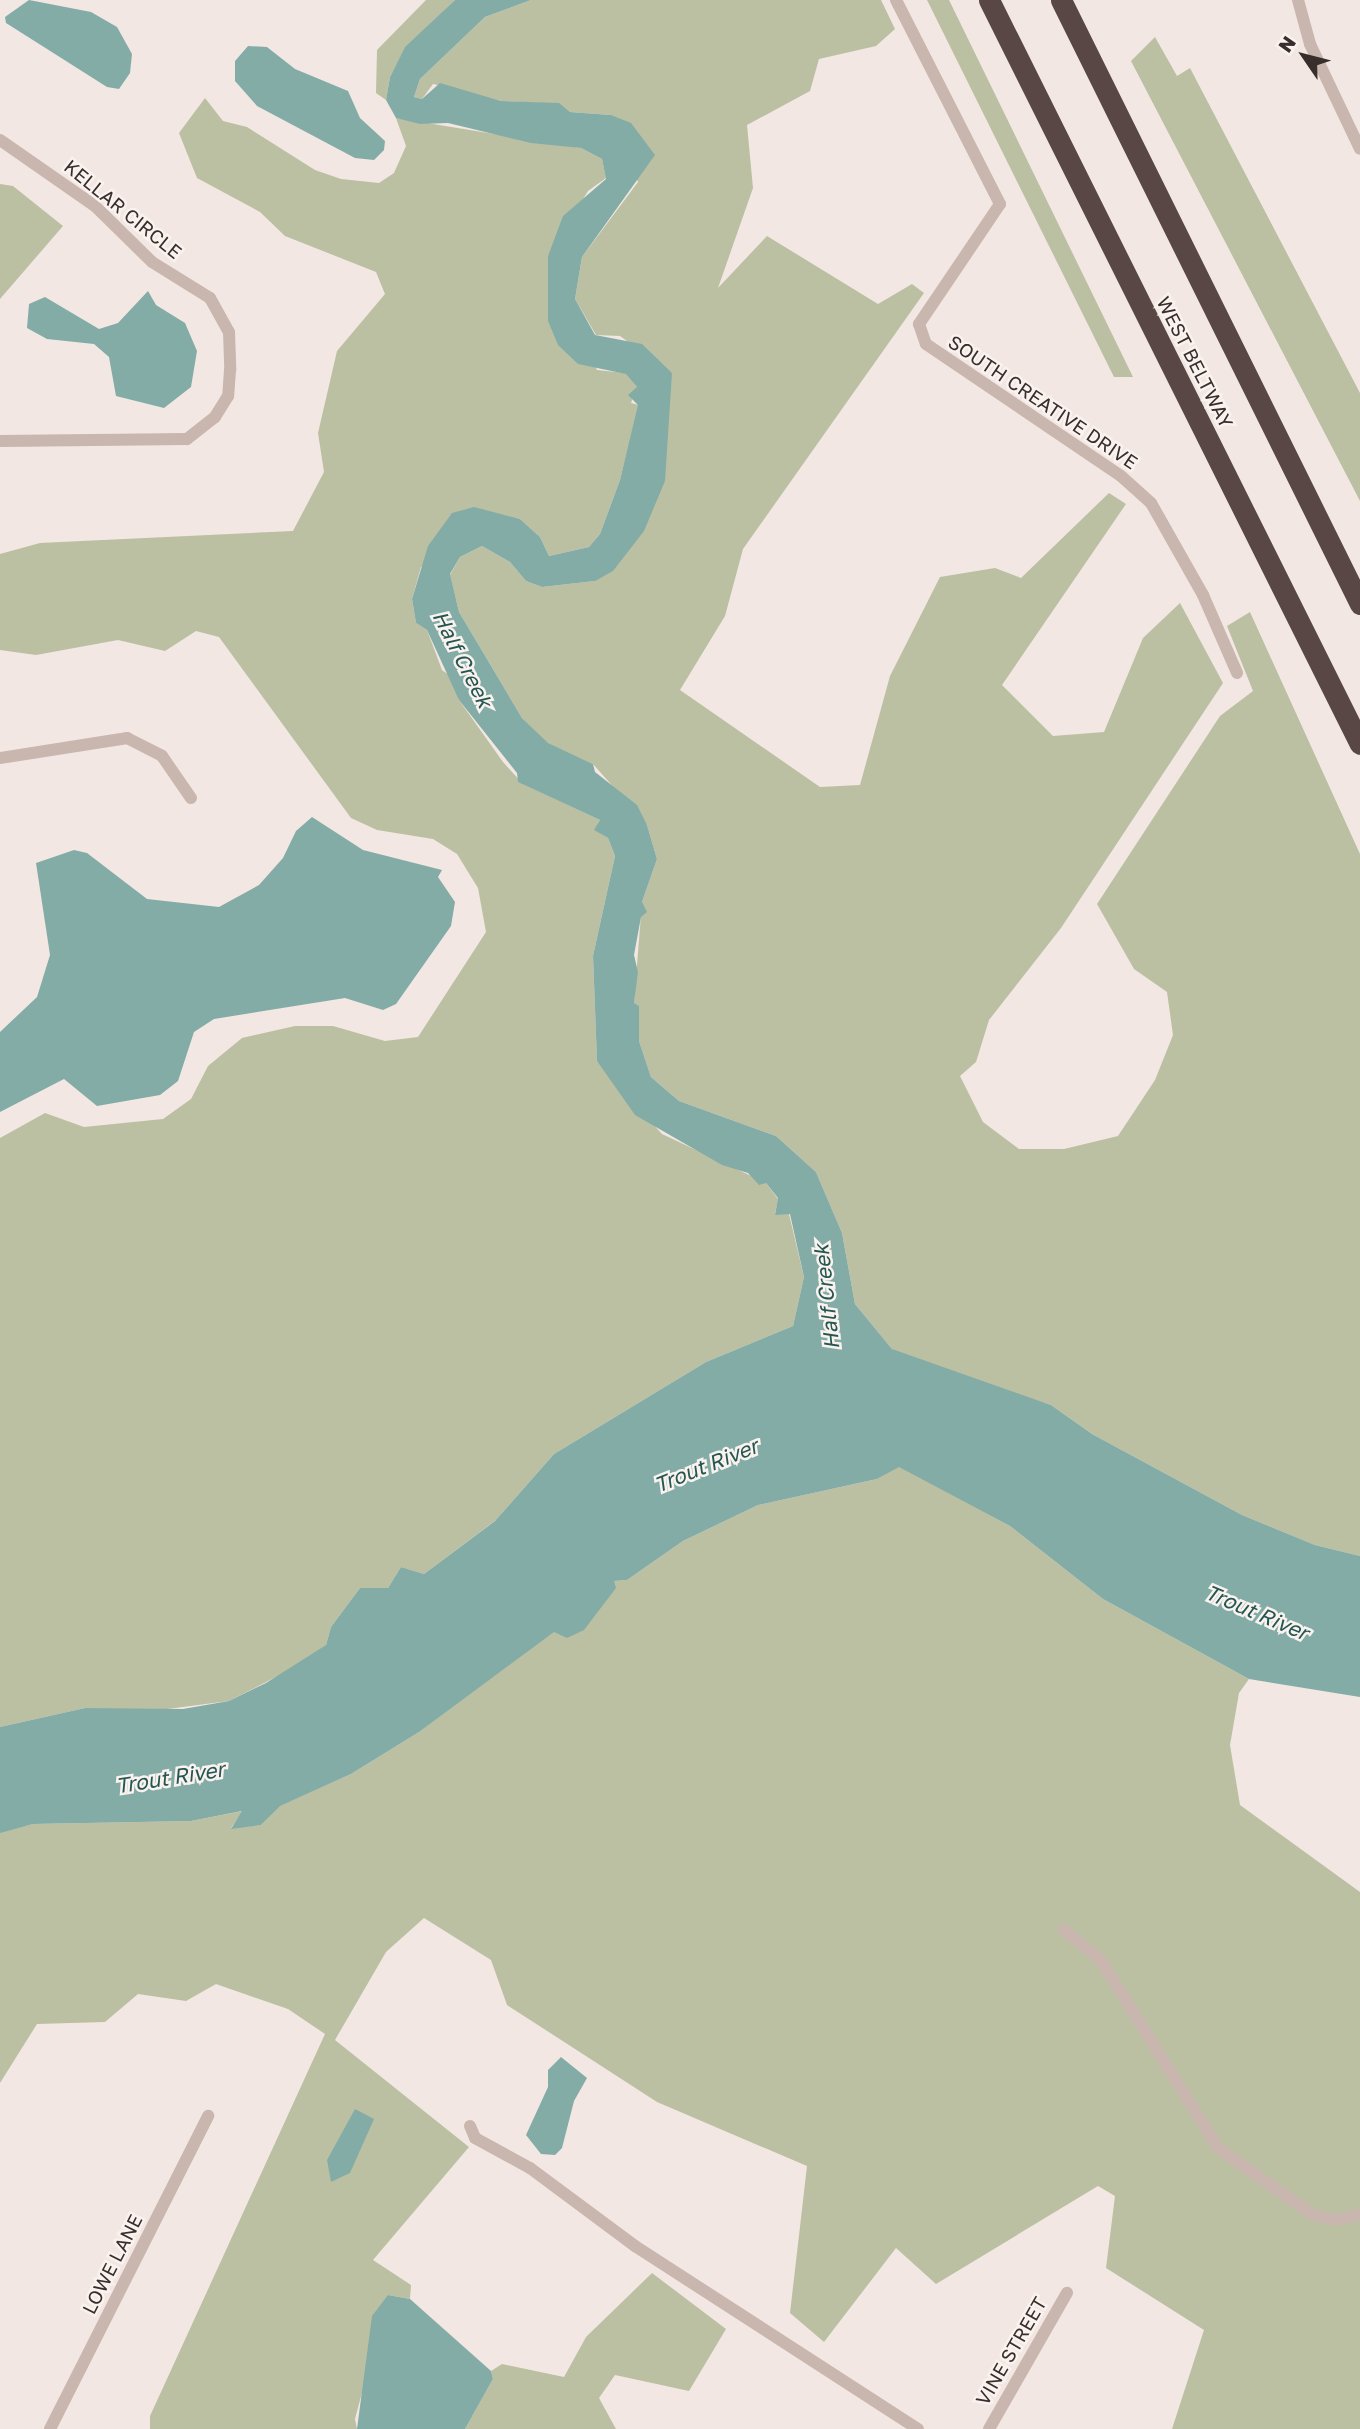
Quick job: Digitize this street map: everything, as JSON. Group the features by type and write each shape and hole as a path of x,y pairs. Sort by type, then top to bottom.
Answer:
{"highway":[{"name":"WEST BELTWAY","path":"989,0 1360,744"},
{"name":"WEST BELTWAY","path":"1061,0 1360,604"}],"street":[{"name":"SOUTH CREATIVE DRIVE","path":"895,0 1000,204 919,324 926,344 1121,476 1151,503 1203,595 1237,673"},
{"path":"1298,0 1310,44 1360,149"},
{"name":"KELLAR CIRCLE","path":"0,140 94,206 152,262 210,298 229,332 230,370 228,396 215,417 187,439 0,441"},
{"path":"0,758 127,738 153,747 191,797"},
{"path":"1064,1930 1100,1959 1218,2148 1312,2216 1334,2220 1360,2215"},
{"name":"LOWE LANE","path":"50,2429 208,2116"},
{"path":"470,2126 475,2138 530,2168 635,2246 918,2429"},
{"name":"VINE STREET","path":"989,2429 1067,2293"}],"green space":[{"path":"426,0 455,0 405,48 390,77 386,100 376,93 377,50"},
{"path":"531,0 881,0 895,29 876,46 819,59 810,91 747,125 753,188 718,288 767,236 878,304 912,284 924,293 743,549 725,616 680,690 820,787 860,785 890,676 940,577 995,568 1021,578 1109,493 1126,504 1002,685 1053,736 1104,732 1143,638 1180,603 1223,683 1061,928 989,1020 976,1062 960,1076 983,1122 1019,1149 1064,1149 1118,1136 1155,1080 1173,1035 1167,992 1134,969 1097,904 1220,716 1253,691 1227,626 1250,612 1360,854 1360,1556 1315,1545 1242,1515 1092,1434 1051,1405 907,1359 892,1349 855,1304 842,1233 816,1172 776,1136 679,1101 651,1077 639,1041 639,1007 634,1003 642,902 657,859 647,825 593,764 547,743 522,718 459,612 450,575 460,557 482,546 510,562 526,581 542,587 595,581 672,373 620,336 596,335 575,299 582,257 638,182 611,115 570,112 559,104 501,101 433,84 422,99 414,97 420,79 485,17"},
{"path":"927,0 949,0 1133,377 1114,377"},
{"path":"1155,37 1177,76 1190,68 1360,393 1360,501 1131,61"},
{"path":"205,98 223,121 247,127 315,170 341,179 379,183 394,173 406,146 396,118 581,148 602,159 606,178 588,191 548,256 597,370 626,373 637,387 631,403 639,405 620,480 600,534 589,547 549,556 540,537 520,519 502,515 421,567 412,599 416,623 427,630 442,670 453,678 459,700 503,762 523,784 600,820 595,830 608,838 615,856 593,956 597,1061 662,1134 766,1183 778,1199 775,1214 789,1214 804,1277 793,1326 706,1362 554,1454 496,1520 424,1574 401,1567 388,1588 360,1588 331,1627 326,1645 303,1663 229,1701 152,1711 85,1708 0,1727 0,1138 45,1113 84,1127 163,1119 191,1099 208,1066 242,1038 295,1026 333,1026 385,1041 418,1037 486,932 478,888 457,854 433,839 377,830 351,818 219,637 196,631 165,651 118,640 36,655 0,650 0,554 40,543 293,531 324,472 318,433 337,351 385,294 376,272 285,236 260,212 197,178 179,133"},
{"path":"0,184 13,186 63,226 0,299"},
{"path":"899,1466 1010,1526 1103,1599 1249,1679 1239,1693 1230,1745 1240,1805 1360,1892 1360,2429 1172,2429 1204,2330 1106,2268 1115,2196 1098,2186 936,2284 896,2248 824,2342 790,2313 807,2166 657,2102 507,2005 491,1960 424,1918 386,1952 335,2040 469,2147 373,2260 411,2285 410,2299 388,2295 355,2419 357,2429 150,2429 150,2416 325,2034 288,2009 216,1984 186,2001 138,1994 105,2022 37,2024 0,2083 0,1832 33,1824 191,1821 243,1811 231,1828 261,1825 279,1806 351,1774 419,1732 613,1581 627,1580 683,1541 758,1505 877,1479"},
{"path":"652,2273 726,2329 689,2391 615,2375 599,2398 616,2429 465,2429 493,2379 491,2371 502,2364 564,2377 586,2337"}],"water":[{"path":"29,0 91,12 117,27 132,54 130,73 119,89 107,87 6,23 5,17"},
{"path":"455,0 531,0 485,17 420,79 414,97 422,99 440,83 501,101 559,103 570,112 611,115 631,123 655,155 582,257 575,299 595,335 642,344 672,373 665,481 644,531 613,571 595,581 542,587 526,581 510,562 482,546 460,557 450,574 459,612 522,718 548,743 593,764 595,772 637,805 647,825 657,859 642,902 647,912 641,917 634,955 638,972 634,1003 639,1006 639,1041 651,1077 679,1101 776,1136 816,1172 842,1233 855,1304 892,1349 1051,1405 1092,1434 1242,1515 1315,1545 1360,1556 1360,1697 1249,1679 1103,1599 1010,1526 899,1467 877,1479 758,1505 683,1541 627,1580 614,1581 616,1588 584,1630 567,1638 554,1632 419,1732 351,1774 280,1806 261,1825 231,1829 242,1811 191,1821 33,1824 0,1833 0,1727 85,1708 183,1709 229,1701 266,1683 326,1645 331,1627 360,1588 388,1588 401,1567 424,1574 495,1521 554,1454 706,1362 793,1326 804,1277 790,1214 775,1215 778,1198 766,1183 759,1185 748,1173 722,1165 635,1115 597,1061 593,956 615,856 608,838 594,830 600,820 518,782 517,773 459,700 427,630 416,623 412,599 428,546 452,513 474,507 520,519 540,537 549,556 589,547 600,534 620,480 638,405 628,395 637,387 626,374 578,364 558,345 548,321 548,256 563,216 606,179 602,159 581,148 531,143 448,123 420,124 396,118 386,100 390,77 405,47"},
{"path":"248,46 267,47 295,69 348,91 360,118 385,141 384,150 374,160 355,158 257,106 235,81 235,61"},
{"path":"148,291 156,305 185,323 197,351 191,387 164,408 116,396 109,357 94,344 47,339 27,328 29,304 45,297 99,329 118,323"},
{"path":"312,817 363,850 442,870 438,877 455,902 451,926 396,1004 383,1010 345,998 214,1019 194,1032 178,1081 160,1095 97,1106 64,1079 0,1112 0,1032 37,997 50,955 36,863 74,850 87,853 147,899 219,907 259,885 283,858 296,831"},
{"path":"561,2057 587,2078 574,2101 562,2148 555,2155 541,2154 526,2135 548,2087 548,2070"},
{"path":"355,2109 374,2119 350,2173 331,2182 327,2160"},
{"path":"388,2295 410,2299 491,2371 493,2379 465,2429 357,2429 372,2316"}],"water label":[{"name":"Half Creek","path":"463,659"},
{"name":"Half Creek","path":"826,1297"},
{"name":"Trout River","path":"706,1465"},
{"name":"Trout River","path":"1257,1612"},
{"name":"Trout River","path":"170,1777"}]}
